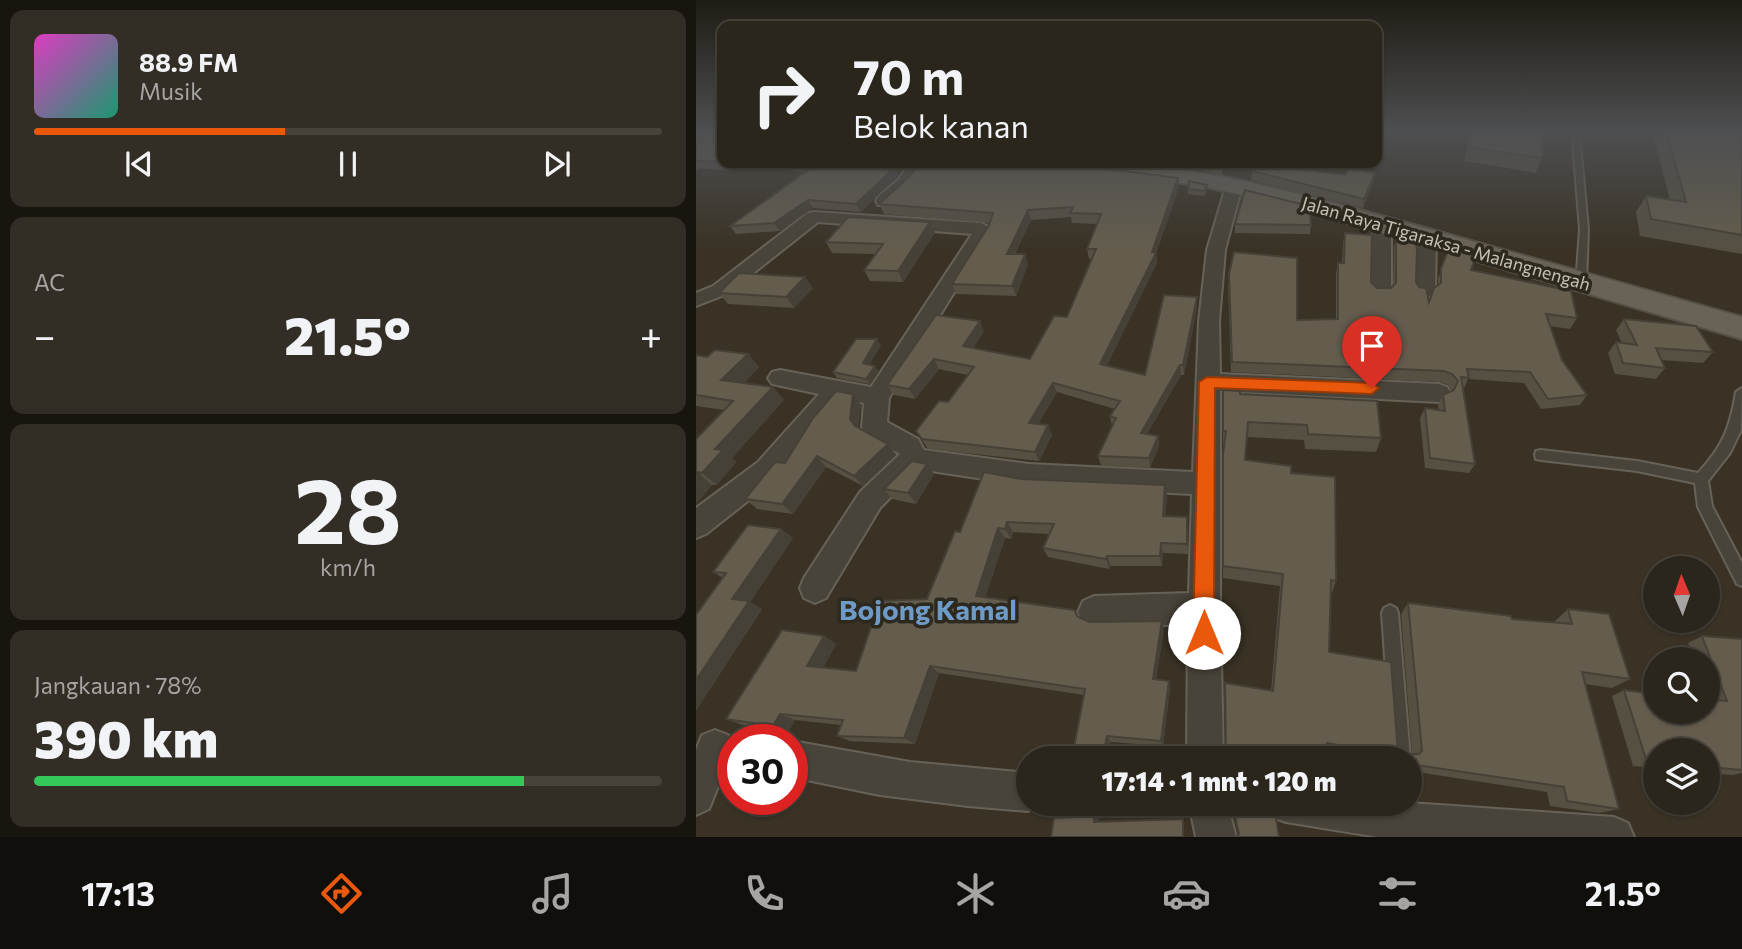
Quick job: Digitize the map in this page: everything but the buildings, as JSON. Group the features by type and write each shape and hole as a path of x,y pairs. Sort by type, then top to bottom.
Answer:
{"main road":[{"name":"Jalan Raya Tigaraksa - Malangnengah","path":"1176,170 1303,202 1741,328"}],"street":[{"path":"868,219 869,215 905,182 913,170"},
{"path":"1205,746 1205,483 1209,321 1216,250 1233,186"},
{"path":"696,300 724,287 812,218 974,226 982,230 877,397 874,428 909,446 915,457 980,471 1136,482 1205,483"},
{"path":"1381,292 1382,226"},
{"path":"1425,292 1428,239"},
{"path":"780,378 877,397"},
{"path":"1207,382 1439,393"},
{"path":"696,525 710,511 740,494 758,479 836,391"},
{"path":"815,588 854,520 874,495 915,457"},
{"path":"1094,611 1204,608"},
{"path":"696,796 715,749"},
{"path":"808,762 872,776 960,789 1016,791"},
{"path":"1422,815 1614,837"},
{"path":"1211,816 1216,837"}],"lane":[{"path":"1579,170 1584,229 1581,284"},
{"path":"1701,479 1726,452 1733,438 1741,392"},
{"path":"1541,455 1638,466 1701,479"},
{"path":"1701,479 1705,507 1741,579"},
{"path":"1390,614 1400,746"}],"district":[{"name":"Bojong Kamal","path":"928,610"}],"route":[{"path":"1204,633 1207,382 1372,388"}]}
